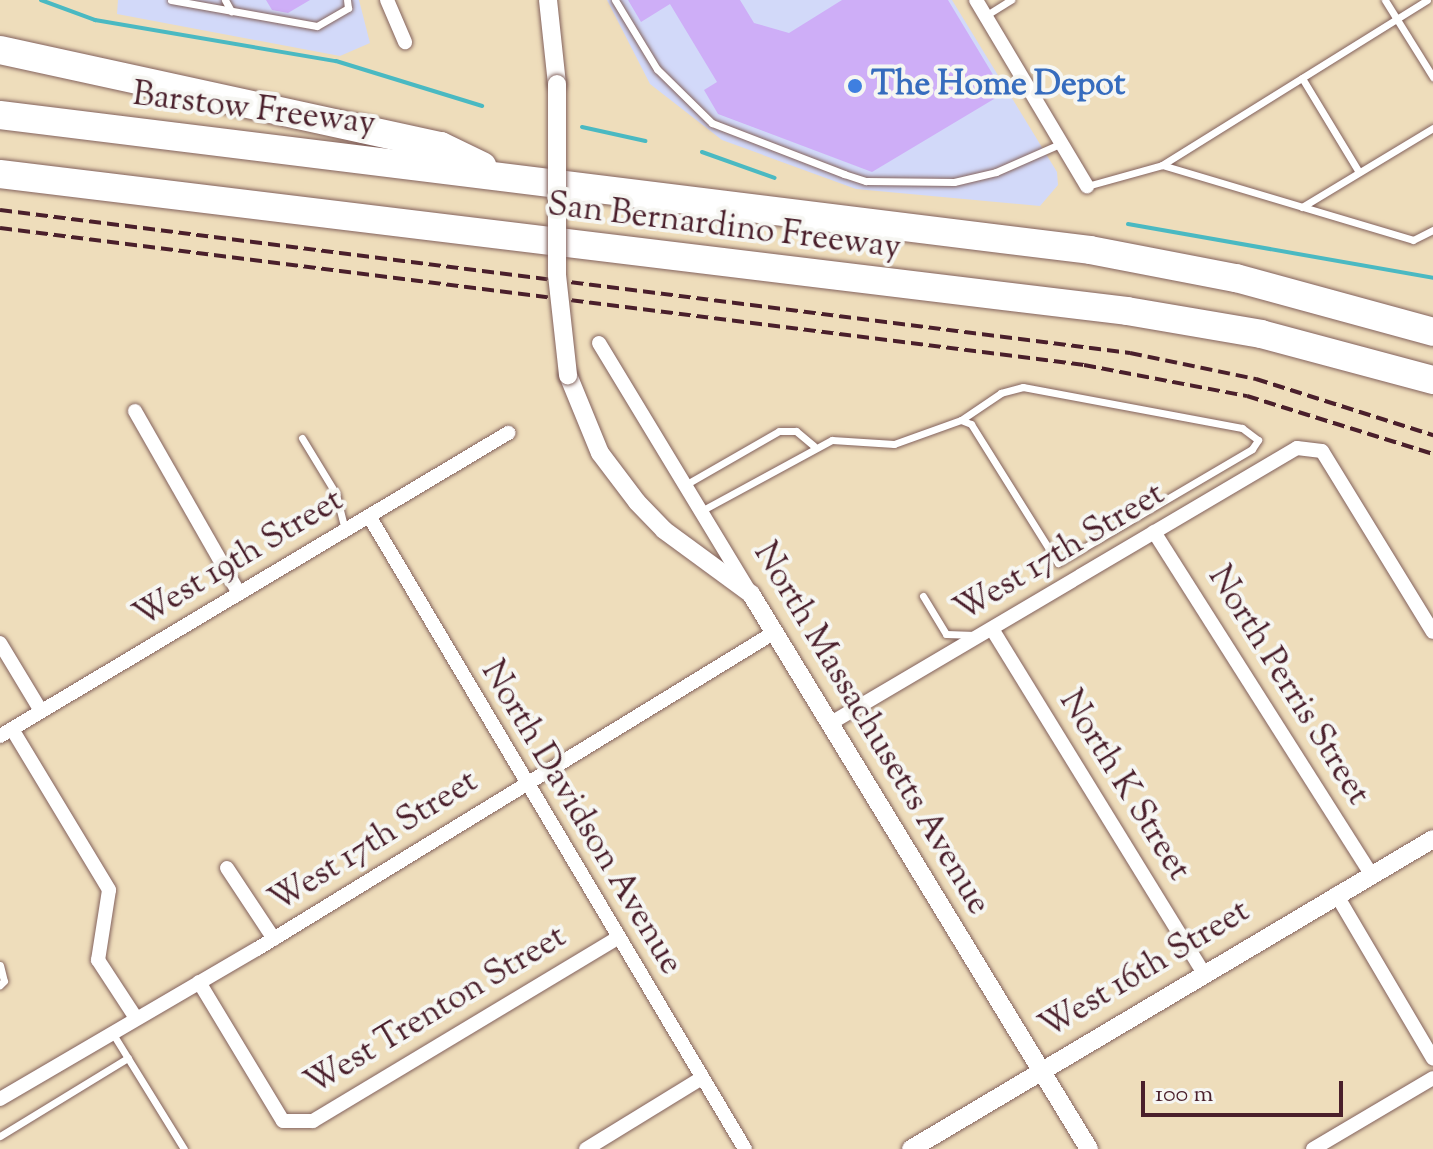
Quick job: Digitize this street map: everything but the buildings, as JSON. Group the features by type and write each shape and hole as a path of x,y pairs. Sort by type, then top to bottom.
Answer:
{"highway":[{"path":"0,50 441,146 500,175"},
{"name":"Barstow Freeway","path":"0,115 500,175"},
{"name":"San Bernardino Freeway","path":"0,174 1127,311 1261,334 1433,380"},
{"name":"San Bernardino Freeway","path":"500,175 1090,250 1236,278 1433,332"}],"street":[{"path":"387,0 405,42"},
{"path":"548,0 557,84 557,275 568,375 600,453 637,502 664,530 751,594"},
{"path":"976,0 1087,186"},
{"name":"North Massachusetts Avenue","path":"599,343 1089,1149"},
{"path":"135,411 239,593"},
{"name":"West 19th Street","path":"6,732 508,433"},
{"name":"West 17th Street","path":"831,723 1297,448 1322,451 1433,632"},
{"name":"North Davidson Avenue","path":"369,516 525,785 745,1149"},
{"name":"North Perris Street","path":"1154,532 1370,873"},
{"name":"West 17th Street","path":"0,1099 274,939 775,632"},
{"name":"North K Street","path":"987,632 1204,974"},
{"path":"0,643 41,711"},
{"path":"6,732 109,890 98,960 136,1018"},
{"name":"West 16th Street","path":"911,1149 1041,1068 1336,894 1433,830"},
{"name":"West 16th Street","path":"1412,846 1433,839"},
{"path":"227,868 274,939"},
{"path":"1336,894 1433,1059"},
{"name":"West Trenton Street","path":"199,982 283,1121 313,1121 617,938"},
{"path":"586,1149 702,1078"},
{"path":"1313,1149 1433,1078"}],"lane":[{"path":"171,0 317,26 348,8 347,0"},
{"path":"225,0 231,11"},
{"path":"615,0 657,69 712,123 844,174 866,181 954,182 996,172 1062,143"},
{"path":"985,16 1011,0"},
{"path":"1385,0 1433,77"},
{"path":"1087,186 1162,165 1430,1"},
{"path":"1302,78 1359,172"},
{"path":"1302,207 1433,128"},
{"path":"1162,165 1413,240 1433,230"},
{"path":"701,511 814,446 832,440 894,444 961,420 1001,393 1023,387 1242,428 1258,440 1252,449 1058,563 971,424 961,420"},
{"path":"685,485 779,431 796,431 814,446"},
{"path":"302,438 336,494 345,530"},
{"path":"923,596 946,634 987,632"},
{"path":"0,965 0,985"},
{"path":"112,1032 184,1149"},
{"path":"1,1132 128,1058"}],"shaded area":[{"path":"118,0 359,0 370,43 340,56 117,14"},
{"path":"607,0 952,0 1057,172 1058,185 1040,206 856,189 722,140 650,84"}],"waterway":[{"path":"41,0 95,20 336,61 482,106"},
{"path":"582,127 645,141"},
{"path":"702,152 775,178"},
{"path":"1128,224 1433,278"}],"railway":[{"path":"0,210 1130,353 1256,379 1433,435"},
{"path":"0,228 1084,365 1247,396 1433,454"}],"place":[{"name":"The Home Depot","path":"855,86"}]}
